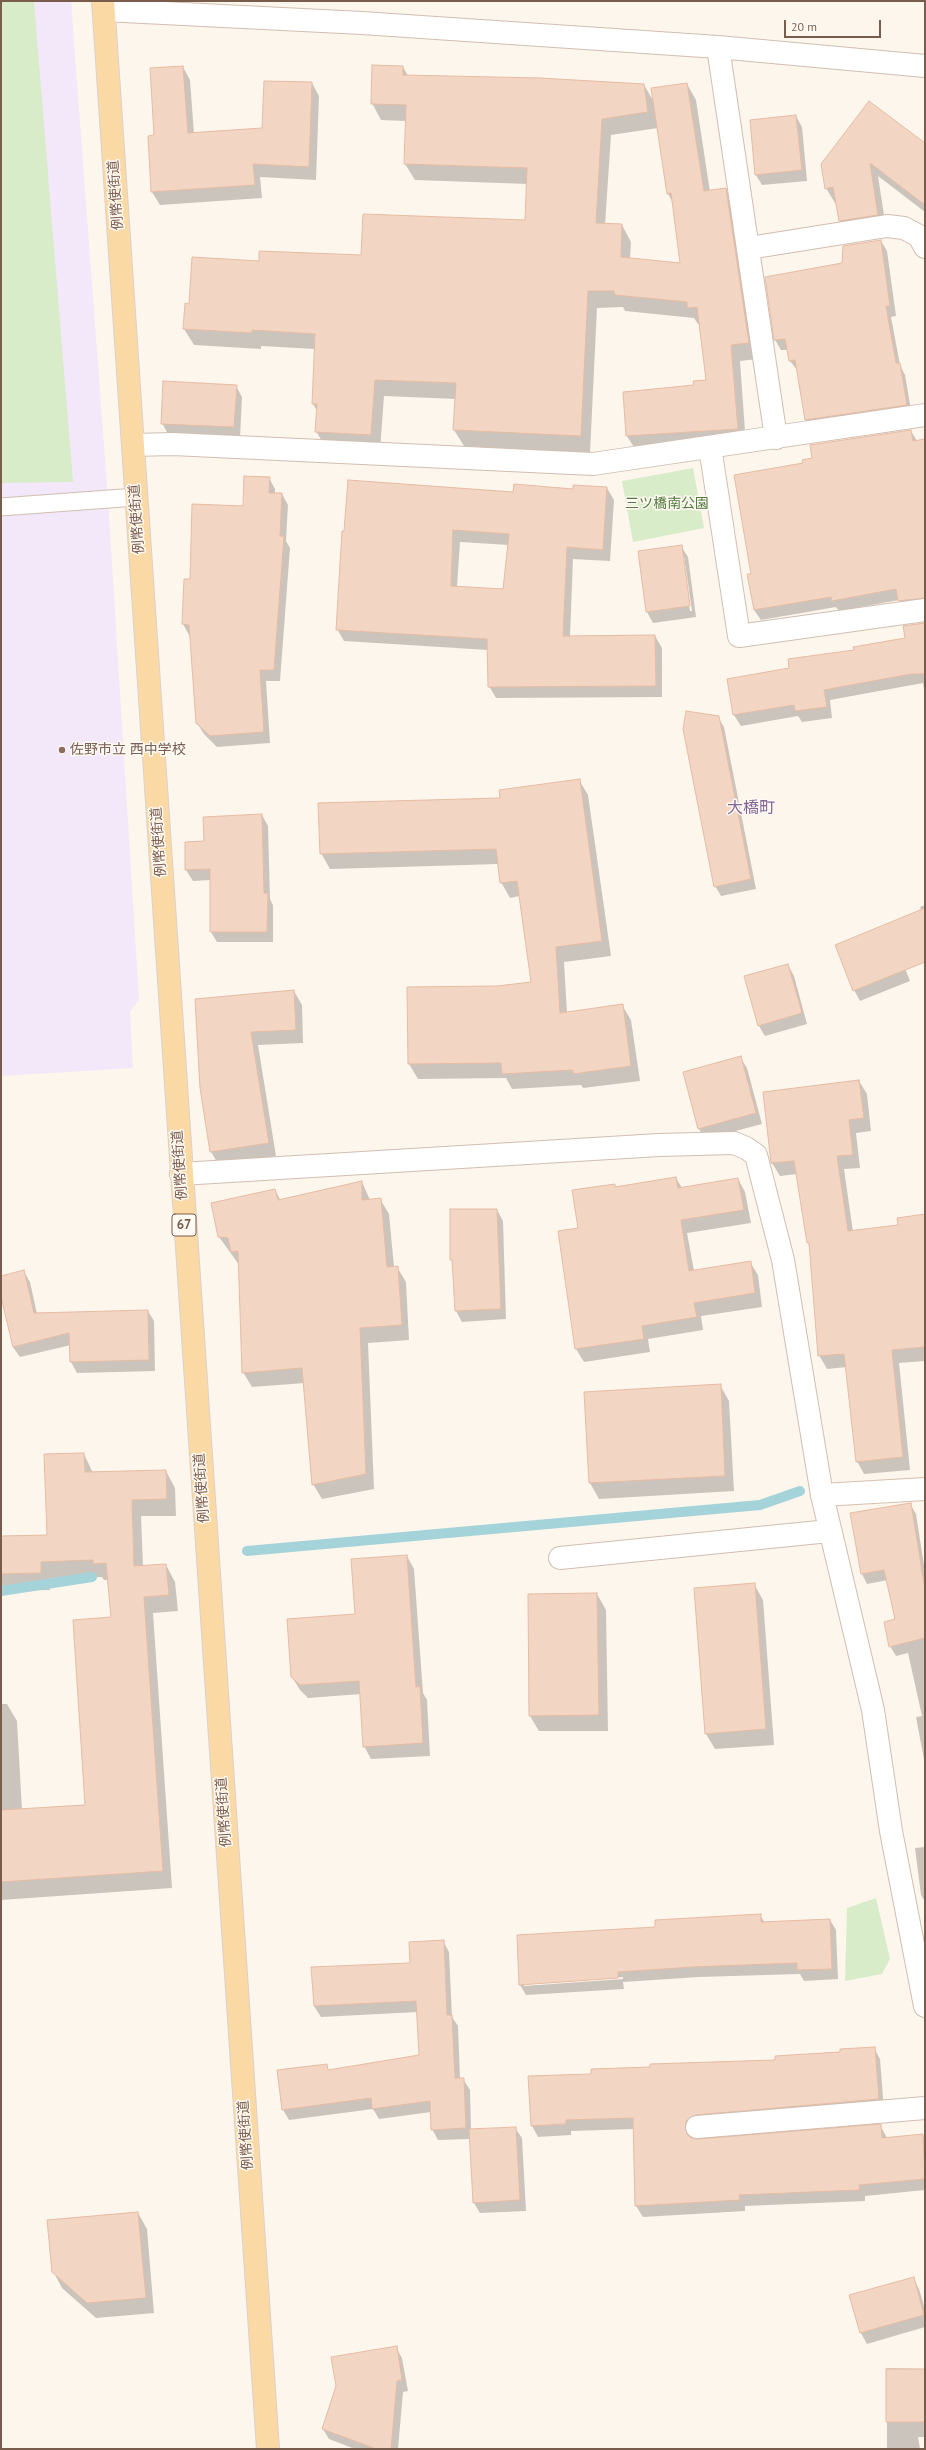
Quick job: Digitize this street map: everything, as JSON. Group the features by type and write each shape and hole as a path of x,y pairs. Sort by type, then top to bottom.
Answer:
{"main road":[{"name":"例幣使街道","path":"104,6 181,1174 268,2449"}],"street":[{"path":"104,6 718,47 925,66"},
{"path":"718,47 776,438"},
{"path":"749,248 887,226 904,228 919,236 925,247"},
{"path":"133,445 173,444 593,464 776,438 925,414"},
{"path":"710,447 739,636 925,610"},
{"path":"181,1174 659,1145 734,1144 746,1148 756,1155 783,1260 829,1531 873,1710 891,1831 925,2006"},
{"path":"822,1495 925,1489"},
{"path":"560,1558 829,1531"},
{"path":"697,2126 925,2108"}],"lane":[{"path":"1,507 136,497"}],"shaded area":[{"name":"佐野市立 西中学校","path":"1,1 71,1 108,499 139,1000 130,1011 133,1068 1,1076"}],"green space":[{"path":"1,1 34,1 73,482 1,483"},
{"name":"三ツ橋南公園","path":"693,468 704,528 633,542 622,481"},
{"path":"876,1898 890,1959 882,1974 845,1981 847,1908"}],"building":[{"path":"372,65 403,66 403,75 540,78 644,84 648,112 602,119 596,223 622,224 621,257 680,263 671,193 667,194 651,88 687,83 704,191 726,188 749,343 731,345 738,429 626,436 623,392 694,385 693,381 706,380 697,307 687,308 687,302 615,295 614,291 588,291 581,436 453,430 456,383 375,380 371,435 315,432 317,404 312,404 315,334 252,330 252,333 183,329 185,303 189,304 192,257 259,261 259,251 361,255 363,214 525,220 527,168 404,164 406,105 371,104"},
{"path":"183,66 188,133 262,128 264,81 312,82 309,167 253,164 255,185 151,192 148,136 154,135 150,68"},
{"path":"869,101 925,143 925,205 870,163 878,215 839,221 833,187 825,189 821,164"},
{"path":"796,115 802,170 755,175 750,120"},
{"path":"881,240 890,306 886,306 896,363 900,363 907,405 805,420 795,360 789,361 785,339 774,340 765,277 842,263 843,246"},
{"path":"163,381 237,385 234,427 161,424"},
{"path":"911,430 913,441 925,439 925,598 898,601 896,589 832,601 831,597 754,610 747,574 751,574 734,475 803,463 802,460 812,458 810,445"},
{"path":"244,476 270,477 269,493 282,493 280,536 284,536 274,670 260,670 264,732 210,736 196,723 189,625 182,624 184,579 190,579 192,504 243,506"},
{"path":"348,480 513,492 514,484 573,489 573,485 607,487 603,550 567,547 563,636 655,635 656,686 488,687 487,639 336,630 342,531 344,531","holes":["453,530 509,534 503,589 451,586"]},
{"path":"682,545 690,606 646,612 638,551"},
{"path":"925,623 925,674 911,674 824,690 827,707 795,711 794,705 733,715 727,679 789,668 788,659 854,650 853,647 905,638 903,626"},
{"path":"686,711 719,716 751,879 714,887 683,729"},
{"path":"580,779 602,941 556,947 560,1013 623,1004 631,1066 573,1074 573,1070 502,1074 501,1063 408,1064 407,987 497,986 531,982 517,881 500,883 496,849 320,854 318,803 500,798 499,790"},
{"path":"262,814 264,893 268,893 267,932 210,932 210,869 185,870 185,842 204,841 203,817"},
{"path":"925,908 925,962 853,991 835,945"},
{"path":"788,964 802,1013 758,1026 744,976"},
{"path":"294,990 296,1030 251,1032 269,1143 210,1152 200,1088 195,999"},
{"path":"741,1056 756,1113 698,1129 683,1072"},
{"path":"859,1080 864,1118 849,1120 853,1155 837,1156 848,1231 898,1225 897,1218 925,1214 925,1347 892,1350 903,1457 856,1462 844,1354 818,1356 809,1243 807,1243 794,1161 771,1163 763,1092"},
{"path":"676,1177 678,1188 738,1178 744,1210 681,1220 689,1271 751,1261 755,1293 694,1303 697,1317 642,1326 644,1339 575,1349 558,1231 578,1228 572,1190 615,1184 615,1187"},
{"path":"362,1181 362,1200 381,1198 387,1267 398,1266 402,1325 360,1328 366,1474 312,1485 302,1368 242,1373 238,1251 231,1252 228,1238 218,1237 211,1203 275,1189 278,1200"},
{"path":"450,1209 497,1209 501,1309 455,1311 452,1260 450,1260"},
{"path":"24,1270 34,1313 148,1310 149,1360 70,1362 69,1333 13,1347 1,1297 1,1276"},
{"path":"721,1384 725,1476 589,1483 584,1392"},
{"path":"84,1453 85,1472 166,1470 167,1499 132,1500 134,1566 166,1564 169,1595 144,1597 163,1871 1,1882 1,1810 85,1805 73,1620 111,1617 106,1563 93,1564 93,1560 41,1562 41,1573 1,1574 1,1536 47,1535 44,1454"},
{"path":"911,1503 925,1589 925,1638 889,1647 884,1622 895,1619 884,1570 861,1574 850,1513"},
{"path":"407,1555 416,1687 420,1686 423,1743 363,1747 359,1681 300,1685 291,1677 287,1619 355,1614 351,1559"},
{"path":"755,1583 766,1729 705,1734 694,1588"},
{"path":"597,1593 599,1715 529,1716 528,1594"},
{"path":"761,1914 761,1922 830,1919 832,1969 797,1970 797,1963 692,1967 618,1972 618,1978 519,1985 517,1935 655,1927 655,1920"},
{"path":"444,1940 447,2015 452,2015 455,2078 464,2078 466,2128 431,2130 430,2101 372,2109 371,2098 282,2110 277,2070 327,2064 328,2070 419,2055 416,2001 314,2006 311,1967 410,1963 409,1942"},
{"path":"875,2047 879,2099 696,2115 686,2121 687,2134 691,2138 698,2139 881,2124 882,2138 923,2134 925,2179 859,2185 860,2190 739,2195 740,2200 635,2206 633,2118 566,2120 566,2124 531,2126 528,2076 591,2074 591,2069 650,2067 650,2064 775,2060 775,2056 840,2052 840,2049"},
{"path":"516,2127 520,2200 473,2203 469,2129"},
{"path":"138,2212 146,2298 87,2303 52,2272 47,2220"},
{"path":"914,2277 924,2315 860,2333 849,2295"},
{"path":"397,2346 402,2380 397,2381 391,2449 376,2449 322,2429 336,2386 331,2357"},
{"path":"886,2369 925,2369 925,2422 886,2422"}],"waterway":[{"path":"247,1551 760,1505 800,1491"},
{"path":"1,1591 92,1577"}],"place":[{"name":"佐野市立 西中学校","path":"62,750"}],"district":[{"name":"大橋町","path":"751,808"}]}
